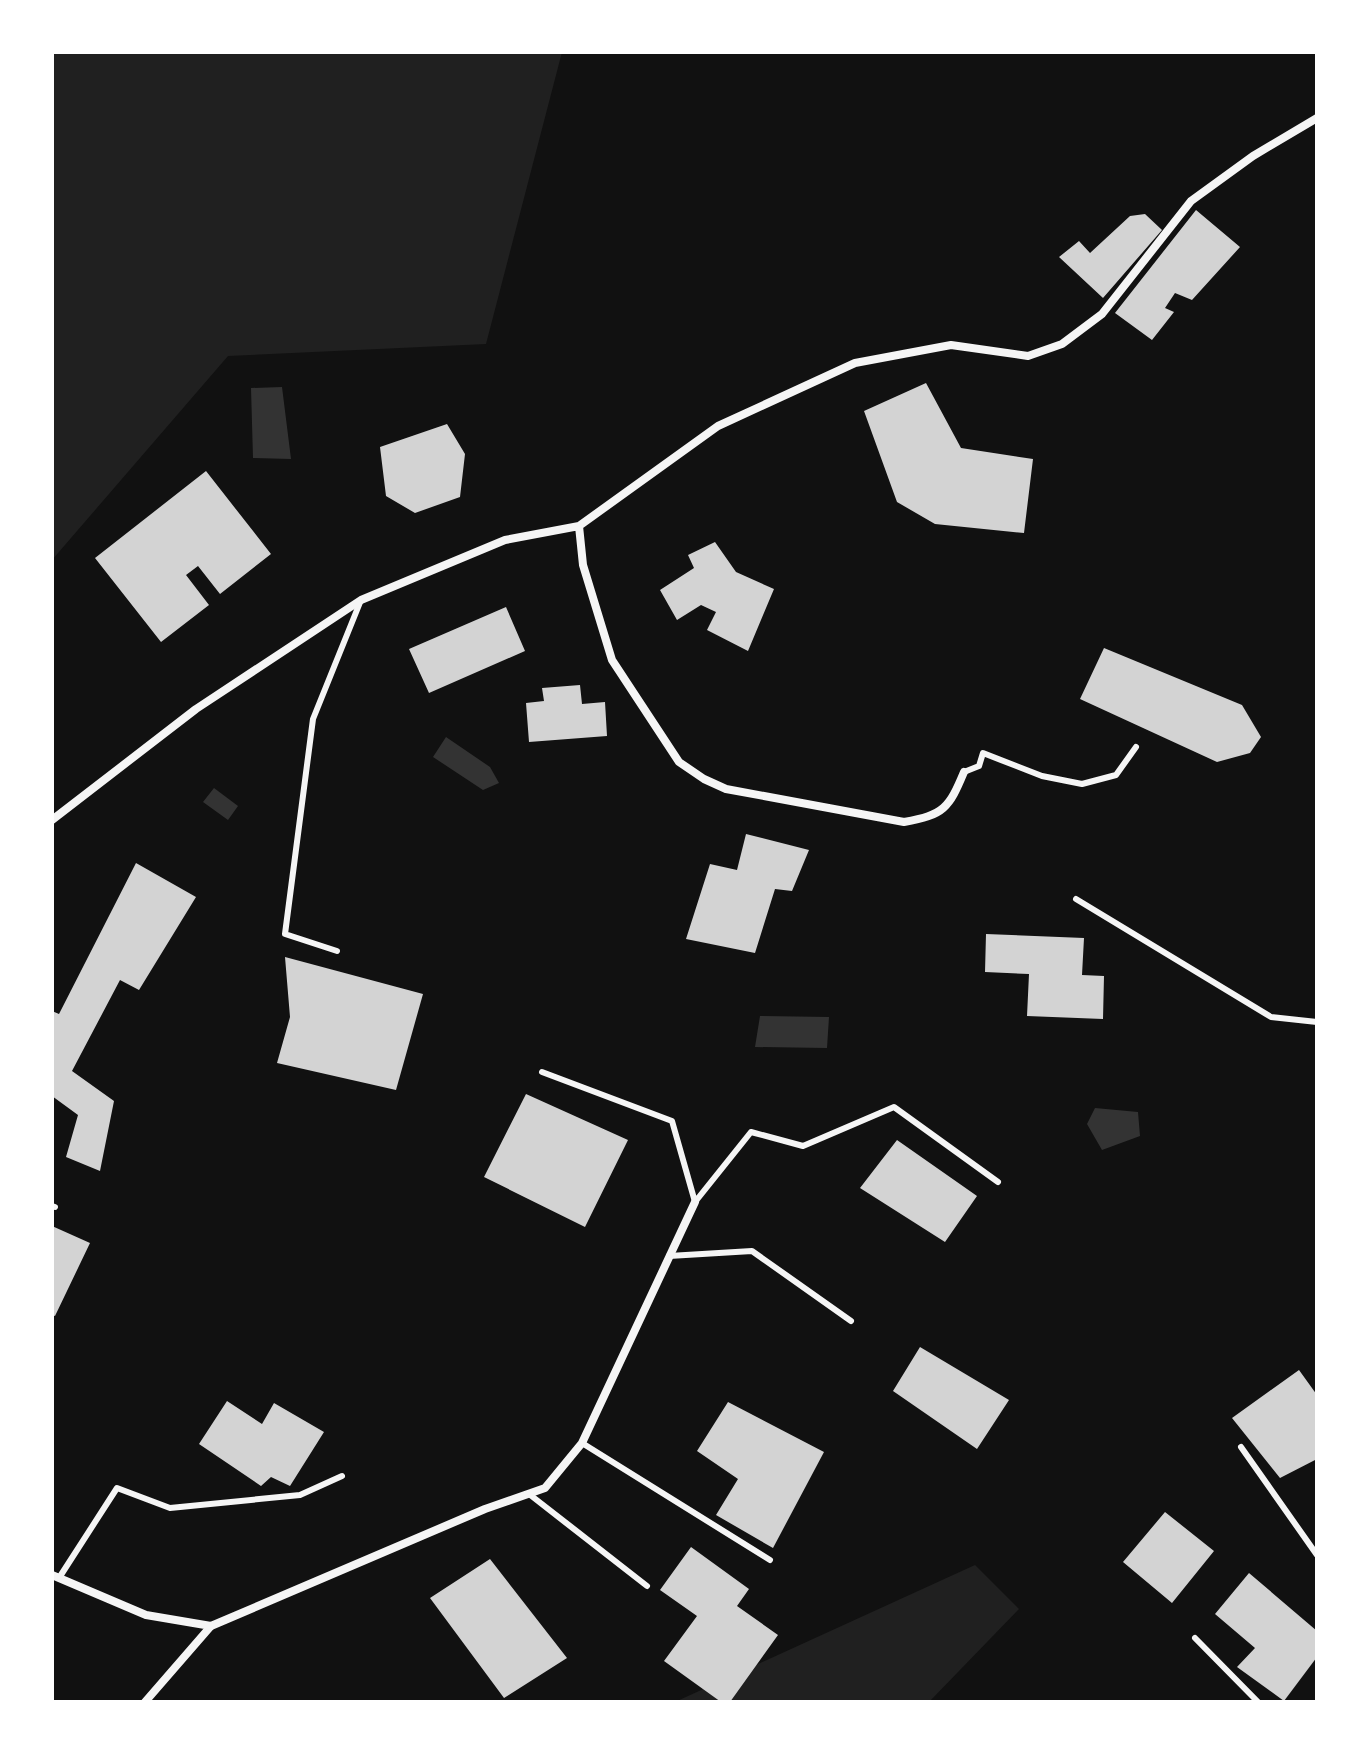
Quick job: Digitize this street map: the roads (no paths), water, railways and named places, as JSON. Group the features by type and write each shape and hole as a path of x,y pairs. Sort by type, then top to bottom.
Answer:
{"street":[{"path":"52,820 196,709 361,600 505,540 579,526 718,426 855,363 951,345 1028,356 1062,344 1102,314 1191,201 1253,156 1317,118"},
{"path":"579,526 583,565 612,660 679,762 704,779 726,789 904,822 930,818 952,801 964,772"},
{"path":"145,1702 211,1626 485,1509 545,1488 582,1443 695,1202"},
{"path":"55,1576 146,1615 211,1626"}],"lane":[{"path":"337,951 285,934 313,719 361,600"},
{"path":"964,772 979,766 983,753 1042,776 1082,784 1116,775 1136,747"},
{"path":"1076,899 1271,1017 1317,1022"},
{"path":"542,1072 672,1121 695,1202"},
{"path":"695,1202 751,1132 803,1146 894,1107 998,1182"},
{"path":"669,1256 752,1251 851,1321"},
{"path":"582,1443 770,1560"},
{"path":"1241,1447 1317,1555"},
{"path":"55,1576 117,1488 170,1508 300,1495 342,1476"},
{"path":"529,1494 647,1586"},
{"path":"1195,1638 1258,1702"}]}
